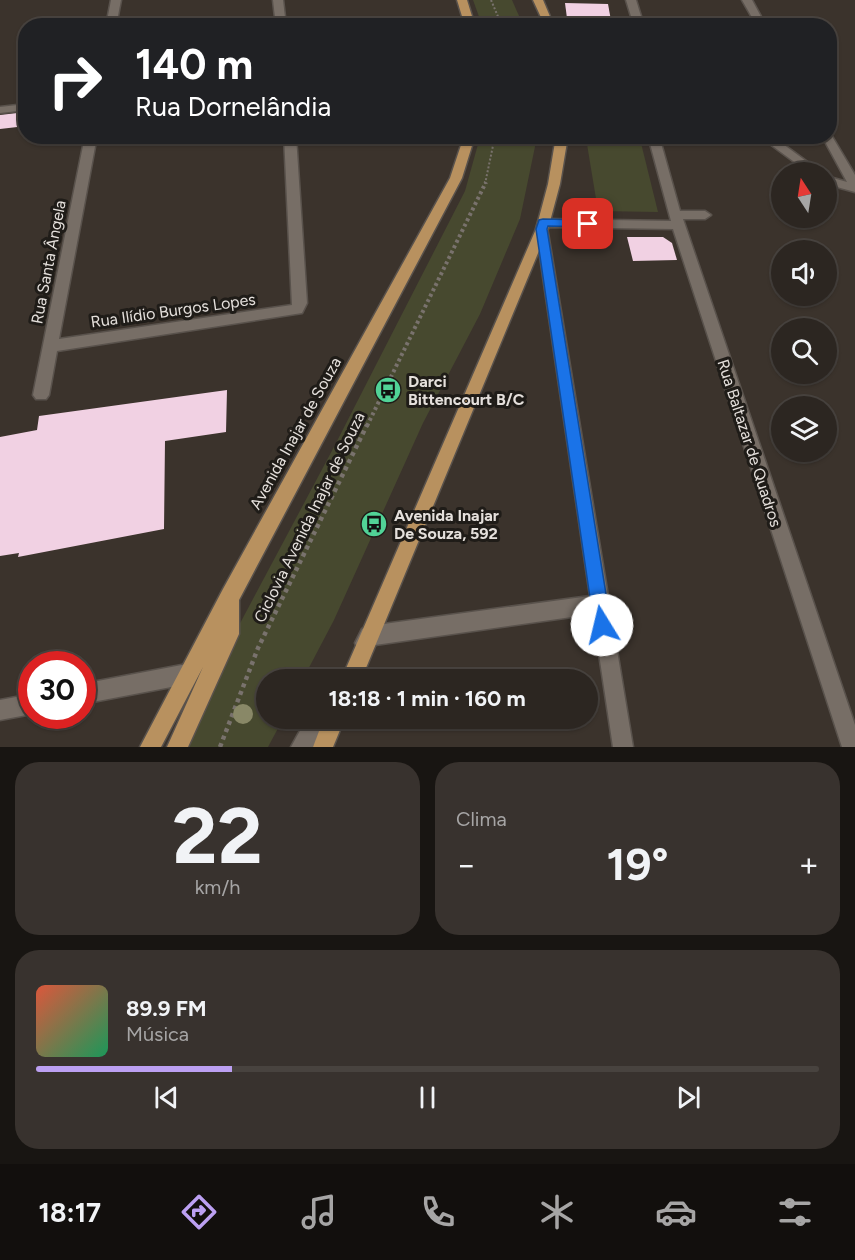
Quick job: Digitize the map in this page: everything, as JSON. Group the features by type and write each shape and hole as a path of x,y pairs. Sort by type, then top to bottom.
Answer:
{"main road":[{"path":"462,0 468,18"},
{"path":"538,0 546,18"},
{"name":"Avenida Inajar de Souza","path":"150,747 231,592 456,178 467,144"},
{"path":"356,669 542,226 554,184 561,144"},
{"path":"177,747 229,634 231,592"},
{"path":"323,747 330,729"}],"street":[{"path":"113,18 116,0"},
{"path":"278,0 280,18"},
{"path":"631,0 637,18"},
{"path":"747,0 757,18"},
{"path":"0,110 18,108"},
{"name":"Rua Santa Ângela","path":"41,395 89,144"},
{"name":"Rua Ilídio Burgos Lopes","path":"50,346 294,310 299,306 290,144"},
{"name":"Rua Baltazar de Quadros","path":"655,144 677,220 852,747"},
{"path":"775,144 801,162"},
{"path":"831,144 855,187"},
{"path":"837,183 855,187"},
{"path":"623,747 542,226 677,220 705,215"},
{"path":"350,669 369,636 599,604"},
{"path":"96,691 187,674"},
{"path":"160,747 187,674"},
{"path":"0,710 18,707"},
{"path":"301,747 312,729"}],"path":[{"path":"491,0 499,18"},
{"name":"Ciclovia Avenida Inajar de Souza","path":"220,747 258,648 485,185 493,144"}],"green space":[{"path":"473,0 512,0 520,18 479,18"},
{"path":"478,144 536,144 520,219 480,314 423,423 334,620 308,669 256,669 256,729 278,729 268,747 186,747 237,629 335,445 465,191"},
{"path":"587,144 641,144 658,212 598,211"}],"building":[{"path":"565,3 608,4 611,18 567,18"},
{"path":"18,113 18,127 0,129 0,115"},
{"path":"627,237 663,237 672,243 677,260 633,261"},
{"path":"227,390 226,432 165,441 164,529 18,557 19,553 0,556 0,437 37,430 39,416"}],"place":[{"name":"Darci Bittencourt B/C","path":"388,390"},
{"name":"Avenida Inajar De Souza, 592","path":"374,524"}],"route":[{"path":"588,224 543,223 542,229 602,625"}]}
